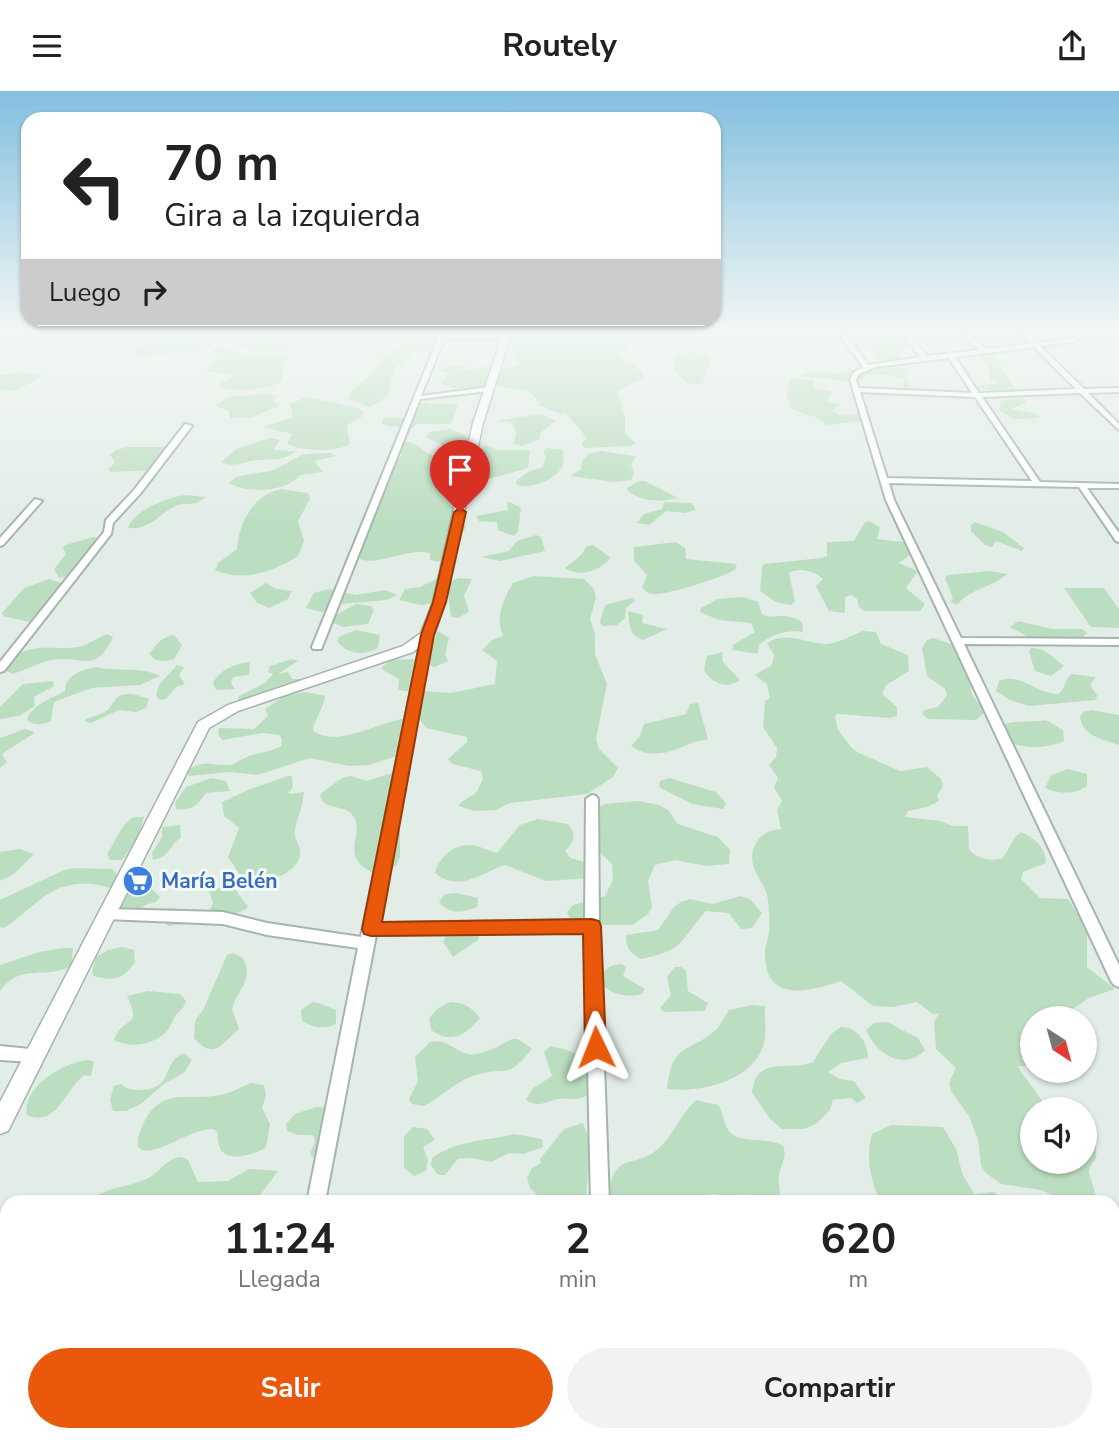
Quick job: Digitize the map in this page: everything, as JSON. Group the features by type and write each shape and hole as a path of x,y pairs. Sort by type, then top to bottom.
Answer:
{"street":[{"path":"317,647 419,394"},
{"path":"423,398 452,394"},
{"path":"317,1195 427,635 439,602 478,423 487,394"},
{"path":"857,394 890,501 1119,981"},
{"path":"954,394 998,394"},
{"path":"1084,394 1119,428"},
{"path":"978,395 1038,484"},
{"path":"0,669 108,532 109,521 136,492 188,426"},
{"path":"883,480 1119,486"},
{"path":"1081,485 1119,538"},
{"path":"0,543 38,501"},
{"path":"0,1124 198,731 209,720 233,708 402,652 415,646 427,635"},
{"path":"958,641 1119,642"},
{"path":"592,799 592,926 600,1195"},
{"path":"106,913 223,918 267,929 370,937 592,926"},
{"path":"0,1053 34,1055"}],"green space":[{"path":"266,394 277,396 273,400 278,406 252,417 230,418 229,411 216,406 227,397"},
{"path":"350,394 388,394 370,407 348,399"},
{"path":"531,394 618,394 625,416 625,434 636,443 630,446 584,448 582,443 587,438 565,412 562,414 538,405 541,403"},
{"path":"831,394 826,401 841,405 832,410 835,413 847,416 863,413 872,419 828,425 815,417 791,409 787,395"},
{"path":"306,397 359,408 363,412 362,417 347,425 350,444 327,450 301,448 287,444 292,434 263,427 291,418 293,413 290,404"},
{"path":"1022,398 1027,402 1011,409 1037,414 1040,418 1014,419 998,410 1001,407 999,401"},
{"path":"420,403 458,404 451,424 416,424 413,428 387,426 382,423 383,418 396,417 411,423"},
{"path":"541,414 556,421 541,432 539,440 522,446 513,444 516,434 512,422 495,421"},
{"path":"450,429 465,435 469,441 450,448 425,437 430,432"},
{"path":"271,438 280,440 273,450 296,451 279,459 235,464 221,462 236,449"},
{"path":"399,442 414,444 436,456 455,454 467,460 462,466 461,475 470,482 474,491 464,500 456,517 466,526 454,545 438,562 430,560 430,553 421,552 372,561 356,557 362,547 371,511 386,490 384,481 402,455"},
{"path":"486,445 498,450 530,450 528,468 489,479 477,479 481,457 479,452"},
{"path":"127,447 170,449 160,470 108,470 115,462 110,455"},
{"path":"546,448 563,450 563,463 559,472 534,485 516,484 516,481 528,472 542,467 546,458 543,451"},
{"path":"601,451 636,456 631,464 634,473 631,480 614,482 570,476 581,469 582,461 589,453"},
{"path":"330,453 337,456 314,461 323,472 300,475 294,481 277,488 246,489 229,483 236,477 271,471 304,454"},
{"path":"638,481 645,481 678,498 658,500 639,497 627,488"},
{"path":"281,489 308,493 310,499 298,521 304,541 298,556 269,570 247,575 226,574 215,570 218,563 237,549 241,529 249,511 263,497"},
{"path":"186,495 206,497 196,503 174,507 142,527 128,528 144,510 162,501"},
{"path":"664,502 692,503 696,510 684,513 666,511 649,525 637,523 644,514 662,509"},
{"path":"507,503 521,508 518,531 514,536 498,530 497,522 479,521 476,516 508,510"},
{"path":"869,521 880,527 877,539 912,543 915,547 909,556 898,563 918,571 906,588 925,604 920,611 864,611 859,607 857,599 851,595 845,597 845,613 829,611 816,586 823,579 802,570 789,573 795,602 791,605 776,602 760,591 764,564 827,556 827,542 854,541 864,523"},
{"path":"975,522 1003,532 1024,548 1022,551 996,541 992,547 985,545 971,531 971,525"},
{"path":"536,535 541,537 545,551 500,561 481,557 509,551 517,541"},
{"path":"94,537 99,539 97,555 75,574 59,578 54,569 66,554 63,548 65,545"},
{"path":"676,542 685,548 686,559 737,564 735,570 681,589 659,594 648,592 642,588 647,575 634,561 634,547"},
{"path":"593,545 611,558 589,572 565,568 582,554 586,547"},
{"path":"990,571 1007,574 968,595 957,605 950,602 953,598 945,578 947,575"},
{"path":"534,576 584,579 594,589 596,598 590,619 595,634 595,654 607,684 596,739 599,749 618,768 613,777 587,794 510,803 496,810 474,811 459,806 476,793 483,779 481,771 452,764 448,759 467,742 467,737 426,728 417,716 420,707 418,695 425,691 451,693 495,684 497,661 482,650 492,640 503,636 501,609 513,583"},
{"path":"438,578 434,603 421,605 399,600 405,589 420,587"},
{"path":"459,578 472,579 464,596 469,612 458,618 451,617 447,583"},
{"path":"49,579 64,584 69,590 38,621 30,622 3,616 2,613 24,588"},
{"path":"266,583 277,589 292,591 288,599 269,608 257,603 250,593"},
{"path":"1064,588 1104,588 1119,609 1119,628 1091,627"},
{"path":"329,589 355,595 385,590 397,595 387,600 341,604 322,612 306,608 314,593"},
{"path":"743,597 758,602 762,614 766,616 795,618 802,622 803,632 774,635 759,645 758,654 732,650 733,645 755,632 751,623 719,620 700,612 701,608 718,599"},
{"path":"632,598 635,601 626,608 625,618 617,625 602,626 600,622 605,605"},
{"path":"356,604 371,606 374,610 368,624 343,627 331,622 330,618"},
{"path":"628,611 643,615 642,623 667,629 643,640 638,638 632,632"},
{"path":"1018,621 1052,629 1082,629 1087,633 1080,640 1030,638 1010,627"},
{"path":"356,630 380,635 378,647 368,652 356,653 337,641 340,636"},
{"path":"438,631 449,638 445,654 448,661 434,667 429,665 427,659"},
{"path":"863,631 876,632 881,644 908,655 909,671 886,685 882,694 897,707 897,716 835,716 838,730 859,753 900,771 927,767 941,779 943,786 937,796 939,801 908,811 905,817 940,821 953,826 968,826 969,849 984,859 1003,858 1021,832 1031,837 1042,848 1046,863 1023,872 1021,879 1040,898 1068,899 1087,929 1087,967 1115,989 1089,998 1077,1006 1020,1006 1020,1066 1017,1066 1020,1070 1020,1083 1029,1083 1039,1097 1020,1097 1020,1174 1089,1174 1096,1195 1052,1195 1041,1190 1001,1184 986,1173 981,1166 978,1140 969,1116 951,1091 949,1083 956,1068 936,1049 934,1022 939,1013 933,1014 917,1002 893,1007 873,1006 841,981 816,988 791,990 780,987 772,980 765,953 769,928 768,900 752,858 753,849 760,837 781,829 777,810 782,801 774,787 778,778 769,765 776,757 777,748 763,727 765,701 770,698 767,684 755,675 772,665 774,655 767,643 774,639 789,638 827,644"},
{"path":"108,634 113,637 106,649 94,660 51,660 13,674 4,670 11,660 27,650 78,647"},
{"path":"174,635 182,645 174,659 160,661 149,654 163,639"},
{"path":"933,638 954,645 969,674 972,695 985,712 976,720 928,719 922,714 924,710 938,707 947,695 945,689 927,676 922,648 927,640"},
{"path":"1031,648 1045,652 1064,666 1051,676 1035,671 1029,652"},
{"path":"722,652 723,662 740,680 735,683 720,684 704,670 707,656"},
{"path":"292,659 298,661 278,674 288,672 292,679 306,679 239,704 237,702 239,696 265,683 273,674 268,672 270,666"},
{"path":"417,659 426,684 423,689 415,692 398,690 399,679 381,669 389,660"},
{"path":"250,662 249,675 233,677 231,683 235,689 216,690 213,683 224,670"},
{"path":"177,665 184,667 179,675 185,684 176,687 166,699 159,700 156,695 159,685"},
{"path":"96,667 145,671 160,676 140,685 91,688 54,702 51,721 39,724 27,720 38,706 65,691 71,677"},
{"path":"1072,674 1096,677 1090,685 1097,695 1096,700 1029,706 1010,700 996,691 999,681 1014,679 1058,694"},
{"path":"53,681 54,686 34,697 35,706 19,716 0,719 0,707 23,684"},
{"path":"306,692 325,696 313,730 322,735 344,736 392,721 411,720 414,738 412,745 397,756 369,765 349,766 310,758 258,775 230,772 189,776 187,771 199,765 232,764 281,746 280,735 262,733 222,740 218,734 219,728 254,729 268,716 265,709 284,696"},
{"path":"133,694 149,699 146,708 136,712 119,710 91,723 84,721 106,711 122,695"},
{"path":"698,703 708,739 654,754 631,746 640,736 644,724 686,714 690,704"},
{"path":"1091,710 1119,715 1119,745 1085,729 1080,717 1083,712"},
{"path":"1046,720 1063,730 1064,741 1027,747 1008,742 994,731 1012,722"},
{"path":"25,729 34,732 2,754 7,762 0,768 0,738"},
{"path":"1068,769 1087,774 1087,786 1066,793 1045,788 1051,775"},
{"path":"395,772 405,772 408,778 405,784 408,790 400,803 400,857 396,866 376,874 364,868 355,854 357,824 354,817 350,812 325,803 320,794 342,778 351,776 367,781"},
{"path":"292,776 293,787 288,794 304,792 295,832 300,850 299,858 289,871 280,876 260,881 244,881 228,857 239,828 224,816 222,802"},
{"path":"212,778 226,781 230,791 206,793 194,806 176,809 175,803 186,787"},
{"path":"669,778 716,792 726,803 723,809 692,804 659,787 660,781"},
{"path":"638,801 659,805 668,810 678,824 718,837 730,850 729,864 706,866 675,860 655,865 648,881 652,907 648,914 632,925 579,925 570,920 567,912 573,905 605,896 613,880 612,864 598,851 596,808 605,804"},
{"path":"134,817 144,817 137,840 122,860 110,860 107,854 122,829"},
{"path":"538,819 568,824 573,832 573,839 565,851 571,858 591,864 591,878 546,881 505,865 461,881 444,879 435,873 440,862 452,850 473,845 497,853 520,825"},
{"path":"180,825 181,837 166,854 153,860 152,853 162,837 162,827"},
{"path":"20,849 34,854 14,874 0,881 0,852"},
{"path":"112,869 123,880 118,891 105,886 77,884 53,891 4,928 0,927 0,900 64,870"},
{"path":"147,884 160,897 156,902 145,905 133,917 111,905 126,893"},
{"path":"216,888 235,889 248,907 221,918 187,924 168,926 163,919 164,911 169,908 209,912 213,903 209,891"},
{"path":"456,893 478,898 477,907 457,912 439,902 445,894"},
{"path":"741,896 751,900 762,913 752,928 741,929 729,913 706,911 680,943 666,952 641,959 628,947 626,935 658,930 674,907 681,902 690,899 712,904"},
{"path":"461,921 473,921 481,927 478,940 453,957 443,942 451,925"},
{"path":"122,947 134,950 135,962 127,972 112,979 94,976 92,972 96,957 108,950"},
{"path":"73,948 71,966 52,972 16,977 0,991 0,965 39,952"},
{"path":"233,953 243,958 247,972 232,1009 239,1029 217,1048 207,1048 194,1038 195,1021 203,1010 227,955"},
{"path":"622,964 626,968 623,976 645,989 642,994 621,995 603,985 602,974 606,969"},
{"path":"675,967 686,971 688,991 708,1003 705,1011 664,1012 660,1008 671,995 667,977"},
{"path":"148,991 180,994 186,1001 168,1030 156,1039 135,1045 114,1040 122,1027 133,1018 127,996"},
{"path":"312,1002 336,1010 336,1024 318,1027 302,1020 301,1010"},
{"path":"450,1002 467,1006 480,1018 464,1033 445,1037 431,1030 429,1018 438,1008"},
{"path":"753,1005 765,1006 765,1038 762,1049 746,1070 707,1087 667,1089 673,1063 683,1050 717,1029 729,1010"},
{"path":"887,1022 918,1038 925,1050 908,1060 900,1060 884,1053 866,1030 874,1023"},
{"path":"841,1027 852,1030 861,1037 868,1058 841,1063 828,1072 840,1079 854,1081 866,1098 857,1103 851,1098 833,1100 830,1110 816,1124 804,1129 782,1129 771,1120 752,1093 755,1081 760,1073 767,1069 813,1062 831,1034"},
{"path":"512,1039 518,1039 532,1049 516,1066 506,1071 469,1077 424,1106 412,1104 409,1099 418,1081 415,1057 430,1042 445,1043 468,1054 478,1054"},
{"path":"550,1046 584,1058 591,1092 579,1099 559,1099 539,1104 526,1100 532,1089 552,1076 544,1052"},
{"path":"184,1053 192,1060 184,1073 165,1083 141,1104 126,1111 113,1111 110,1099 114,1086 121,1084 128,1089 141,1090 159,1085 172,1062"},
{"path":"89,1060 94,1062 91,1076 85,1075 78,1081 54,1111 38,1118 27,1115 31,1094 47,1077 68,1065"},
{"path":"251,1083 264,1085 266,1095 262,1108 270,1124 266,1147 262,1150 249,1155 229,1156 220,1148 217,1131 212,1129 193,1133 158,1149 142,1150 138,1147 145,1120 159,1103 176,1097 219,1095"},
{"path":"696,1100 718,1105 727,1128 734,1135 783,1146 785,1154 779,1176 780,1195 609,1195 614,1174 620,1167 650,1155 659,1148"},
{"path":"316,1107 329,1108 322,1157 315,1159 310,1154 315,1142 313,1135 298,1135 287,1131 286,1124 295,1114"},
{"path":"583,1123 590,1142 586,1195 538,1195 530,1188 527,1178 532,1168 541,1163 540,1159 564,1129"},
{"path":"891,1125 943,1127 956,1149 962,1173 974,1194 994,1192 998,1195 878,1195 870,1168 872,1134"},
{"path":"413,1127 427,1129 435,1140 423,1147 428,1160 426,1171 414,1176 404,1168 404,1136"},
{"path":"514,1134 542,1139 543,1147 523,1154 509,1153 491,1162 471,1158 458,1159 445,1175 438,1175 431,1165 432,1158 451,1148"},
{"path":"177,1158 188,1160 198,1182 228,1181 249,1169 278,1171 260,1195 98,1195 150,1177"}],"place":[{"name":"María Belén","path":"138,881"}],"route":[{"path":"460,512 439,602 427,635 371,929 592,926 596,1047"}]}
